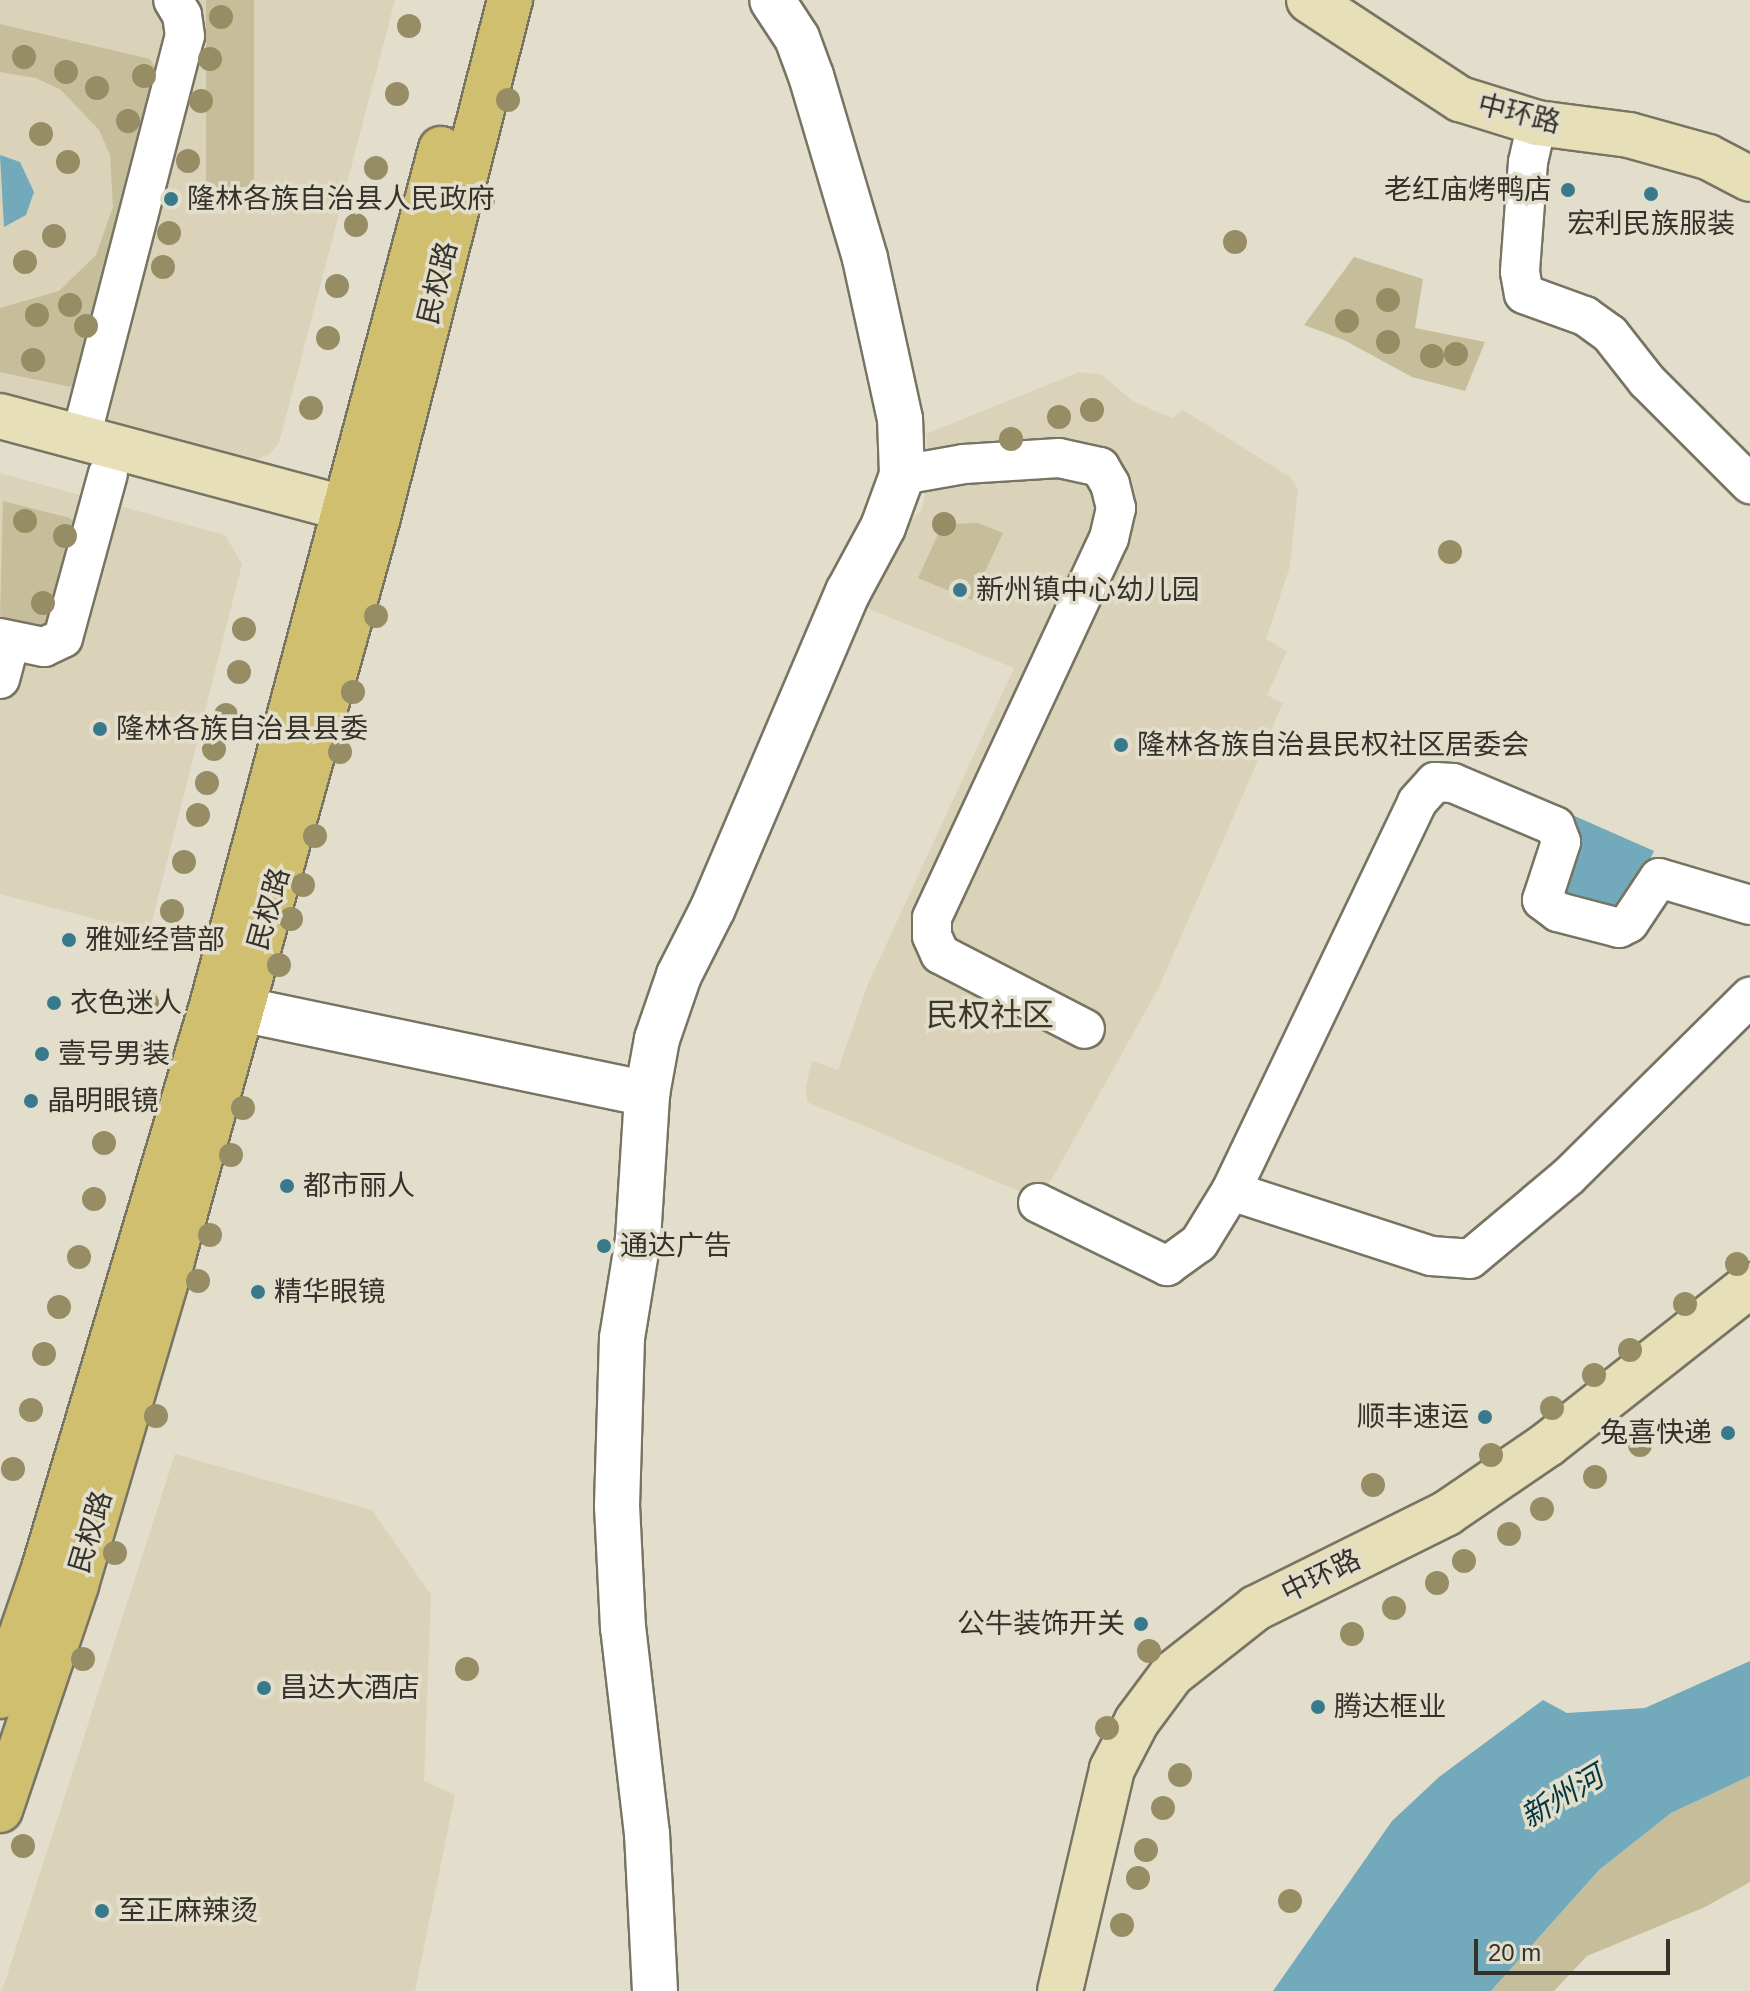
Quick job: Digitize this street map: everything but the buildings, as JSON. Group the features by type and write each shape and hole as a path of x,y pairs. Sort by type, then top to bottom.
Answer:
{"main road":[{"name":"民权路","path":"0,1810 76,1585 241,1009 482,0"},
{"name":"民权路","path":"0,1696 43,1572 357,527 510,0"},
{"name":"中环路","path":"1309,0 1460,99 1537,123 1629,135 1708,157 1750,179"},
{"name":"中环路","path":"1345,0 1464,80 1546,104 1632,114 1750,155"},
{"path":"0,416 81,437 357,527"},
{"path":"0,444 108,474 357,527"},
{"name":"中环路","path":"1060,1991 1112,1769 1137,1721 1172,1674 1256,1608 1447,1513 1548,1444 1750,1285"},
{"name":"中环路","path":"1074,1991 1132,1775 1152,1732 1184,1687 1266,1624 1458,1534 1750,1313"}],"street":[{"path":"655,1991 647,1834 623,1628 617,1506 621,1352 638,1239 647,1094 657,1039 679,975 713,908 848,592 883,527 902,475 900,419 865,258 811,76 797,38 772,0"},
{"path":"241,1009 647,1094"}],"lane":[{"path":"81,437 185,36 173,0"},
{"path":"1537,123 1528,162 1520,272 1524,294 1585,316 1610,334 1647,381 1750,484"},
{"path":"902,475 964,464 1070,458 1100,467 1110,484 1116,508 1109,538 932,918 932,936 940,954 1085,1029"},
{"path":"0,679 5,640 44,647 63,638 108,474"},
{"path":"1038,1203 1167,1266 1199,1243 1231,1191 1417,802 1435,782 1453,783 1555,826 1561,842 1542,900 1558,912 1619,928 1629,923 1659,878 1750,905"},
{"path":"1231,1191 1431,1256 1470,1259 1569,1176 1750,997"}],"shaded area":[{"name":"隆林各族自治县人民政府","path":"0,0 395,0 279,443 269,455 251,461 0,397"},
{"path":"206,0 254,0 254,192 206,192"},
{"path":"0,24 150,59 160,76 81,382 71,387 0,372 0,308 59,291 96,255 113,207 110,155 99,130 61,90 36,78 0,72"},
{"path":"1354,257 1423,279 1415,328 1485,342 1465,391 1412,377 1344,340 1304,325"},
{"name":"隆林各族自治县民权社区居委会","path":"1079,372 1102,375 1134,402 1172,418 1183,410 1290,477 1298,489 1290,566 1266,639 1287,651 1267,695 1283,703 1159,987 1045,1189 1028,1195 807,1102 806,1086 812,1061 838,1070 868,984 1014,668 862,606 908,524 922,509 929,475 926,434"},
{"name":"隆林各族自治县县委","path":"0,473 225,535 242,564 149,933 0,894"},
{"path":"3,501 70,518 79,528 53,629 0,620"},
{"path":"978,523 1003,533 972,600 918,578 939,532 949,524"},
{"name":"昌达大酒店","path":"175,1454 372,1510 431,1595 424,1781 455,1795 415,1991 2,1991"},
{"path":"1750,1776 1750,1882 1705,1907 1587,1956 1554,1991 1491,1991 1599,1870 1671,1813"}],"water":[{"path":"0,155 20,162 34,192 26,215 4,227"},
{"path":"1561,810 1654,851 1626,909 1562,906"},
{"name":"新州河","path":"1750,1661 1750,1776 1671,1813 1599,1870 1491,1991 1273,1991 1392,1821 1439,1777 1543,1700 1567,1713 1645,1708"}],"place":[{"name":"老红庙烤鸭店","path":"1568,190"},
{"name":"宏利民族服装","path":"1651,194"},
{"name":"隆林各族自治县人民政府","path":"171,199"},
{"name":"新州镇中心幼儿园","path":"960,590"},
{"name":"隆林各族自治县县委","path":"100,729"},
{"name":"隆林各族自治县民权社区居委会","path":"1121,745"},
{"name":"雅娅经营部","path":"69,940"},
{"name":"衣色迷人","path":"54,1003"},
{"name":"壹号男装","path":"42,1054"},
{"name":"晶明眼镜","path":"31,1101"},
{"name":"都市丽人","path":"287,1186"},
{"name":"通达广告","path":"604,1246"},
{"name":"精华眼镜","path":"258,1292"},
{"name":"顺丰速运","path":"1485,1417"},
{"name":"兔喜快递","path":"1728,1433"},
{"name":"公牛装饰开关","path":"1141,1624"},
{"name":"昌达大酒店","path":"264,1688"},
{"name":"腾达框业","path":"1318,1707"},
{"name":"至正麻辣烫","path":"102,1911"}],"district":[{"name":"民权社区","path":"990,1015"}]}
